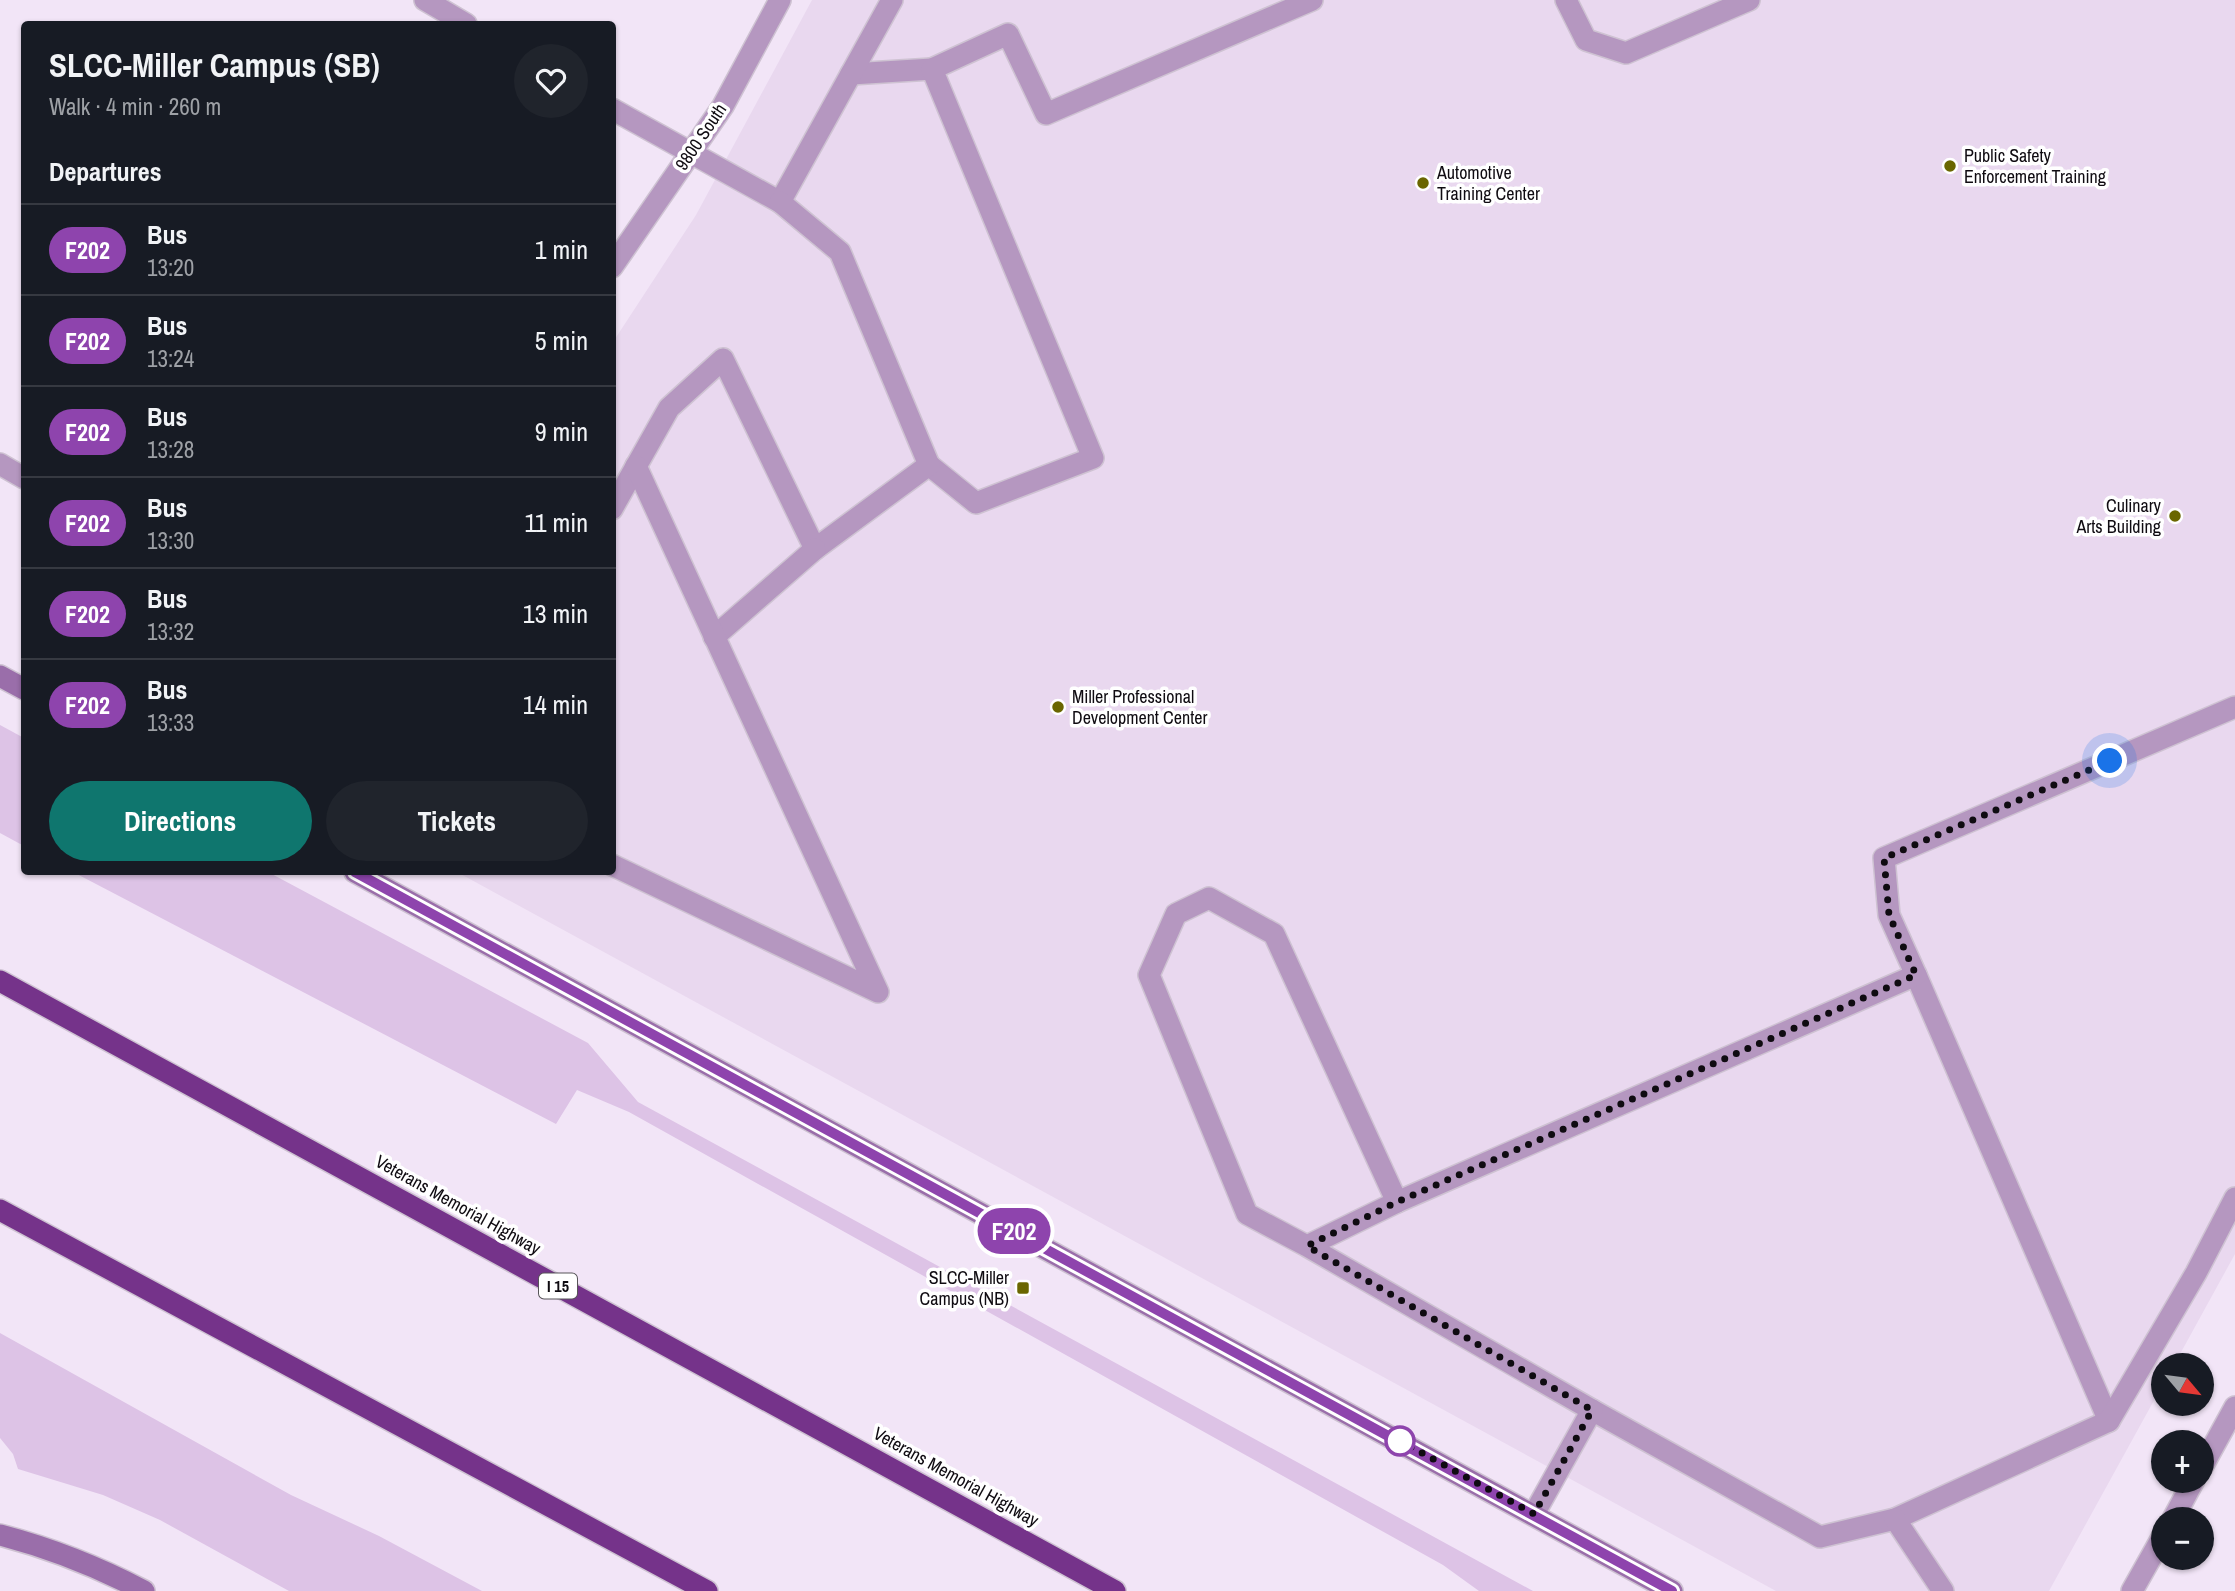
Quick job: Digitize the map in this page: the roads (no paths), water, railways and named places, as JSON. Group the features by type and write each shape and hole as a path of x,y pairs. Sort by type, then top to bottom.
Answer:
{"highway":[{"name":"Veterans Memorial Highway","path":"0,981 1115,1591"},
{"path":"0,1210 708,1591"}],"street":[{"path":"425,0 461,21"},
{"name":"9800 South","path":"616,261 723,106 780,0"},
{"path":"780,202 892,0"},
{"path":"851,74 932,69 1008,34 1046,114 1312,0"},
{"path":"1566,0 1586,40 1626,53 1749,0"},
{"path":"616,111 780,202 840,252 929,465 976,503 1093,458 932,69"},
{"path":"616,502 669,408 723,359 815,549"},
{"path":"0,464 21,476"},
{"path":"714,637 815,549 929,465"},
{"path":"616,867 878,992 636,466"},
{"path":"0,676 21,687"},
{"path":"2109,1421 1889,915 1884,858 2235,707"},
{"path":"361,875 1672,1591"},
{"path":"1397,1202 1274,934 1209,898 1176,914 1149,975 1247,1214 1820,1537 1895,1519 2109,1421 2196,1273 2235,1198"},
{"path":"1307,1246 1397,1202 1916,975"},
{"path":"2214,1446 2235,1408"},
{"path":"1534,1514 1592,1410"},
{"path":"1895,1519 1943,1591"},
{"path":"0,1535 68,1556 144,1591"},
{"path":"2132,1591 2151,1557"}],"place":[{"name":"Public Safety Enforcement Training","path":"1950,166"},
{"name":"Automotive Training Center","path":"1423,183"},
{"name":"Culinary Arts Building","path":"2175,516"},
{"name":"Miller Professional Development Center","path":"1058,707"},
{"name":"SLCC-Miller Campus (NB)","path":"1023,1288"}]}
